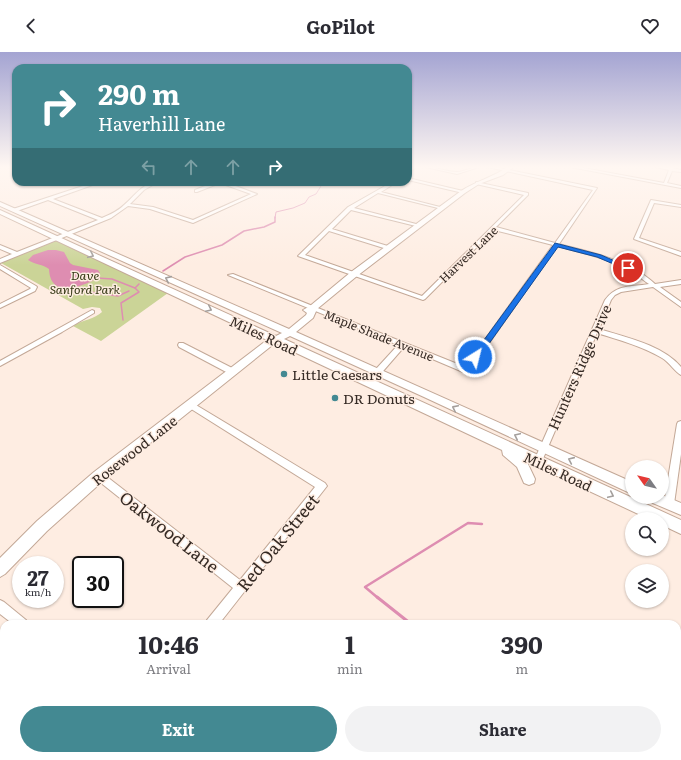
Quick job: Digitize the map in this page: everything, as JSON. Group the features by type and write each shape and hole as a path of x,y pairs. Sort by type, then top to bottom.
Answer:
{"main road":[{"name":"Rosewood Lane","path":"0,569 42,526 99,476 281,334 310,316 313,308 354,274 454,199"},
{"name":"Miles Road","path":"0,204 142,267 281,334 368,383 681,527"},
{"name":"Miles Road","path":"0,212 130,273 378,372 625,485"},
{"path":"130,273 142,267"},
{"path":"486,438 514,456 522,464 529,479"}],"street":[{"path":"15,210 49,199"},
{"path":"49,199 102,220"},
{"path":"0,261 102,220 128,205 133,199"},
{"path":"128,205 151,208 193,222 244,199"},
{"path":"354,274 301,256 350,208 365,199"},
{"path":"406,199 442,208"},
{"name":"Harvest Lane","path":"354,274 423,298 522,199"},
{"name":"Maple Shade Avenue","path":"231,275 466,370 589,199"},
{"path":"681,206 653,200 636,239 681,254"},
{"path":"350,208 418,226"},
{"path":"494,228 557,244 599,256 620,264 636,272 681,305"},
{"path":"328,229 389,248"},
{"path":"0,247 16,254"},
{"path":"0,267 34,287 33,290 0,306"},
{"name":"Hunters Ridge Drive","path":"538,461 608,300 619,290 681,282"},
{"path":"0,364 92,312"},
{"path":"596,330 661,354 679,368 681,372"},
{"path":"368,383 403,344"},
{"path":"180,345 233,372"},
{"name":"Red Oak Street","path":"191,405 322,486 214,620"},
{"path":"675,507 681,424"},
{"name":"Oakwood Lane","path":"99,476 240,587"},
{"path":"0,606 17,620"}],"green space":[{"name":"Dave Sanford Park","path":"54,240 168,293 101,341 73,326 102,312 100,308 92,307 83,309 1,263"}],"shaded area":[{"path":"48,250 64,252 70,263 73,265 98,270 100,273 94,280 79,286 72,288 61,288 56,286 50,277 49,269 28,260 33,255"}],"waterway":[{"path":"275,218 276,212 293,208 305,203 308,199"},
{"path":"163,271 185,257 222,245 244,231 264,227 275,222 275,218"},
{"path":"97,278 112,279 135,288"},
{"path":"135,288 139,284"},
{"path":"123,320 121,303 139,292 135,288"},
{"path":"83,291 118,296 129,291"},
{"path":"378,598 365,587 468,523 482,524"},
{"path":"377,597 406,620"}],"place":[{"name":"Little Caesars","path":"284,374"},
{"name":"DR Donuts","path":"335,398"}],"route":[{"path":"475,357 557,244 599,256 628,268"}]}
